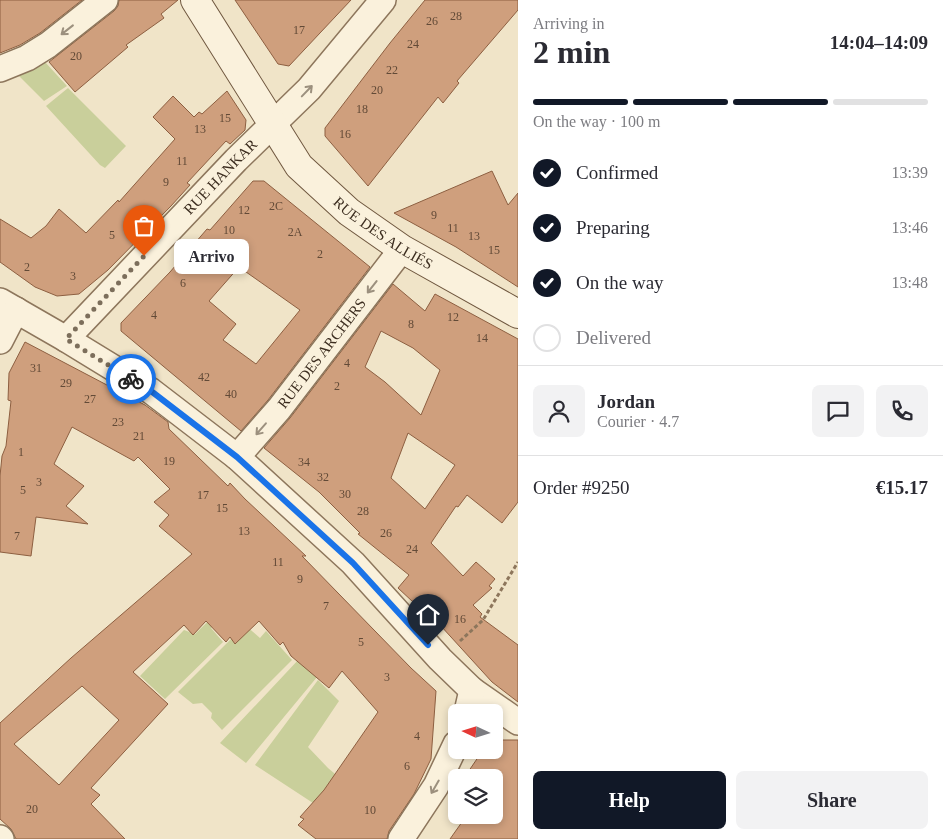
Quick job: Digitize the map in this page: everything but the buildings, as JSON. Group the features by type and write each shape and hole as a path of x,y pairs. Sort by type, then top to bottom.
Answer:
{"main road":[{"name":"RUE DES ALLIÉS","path":"195,0 299,166 349,212 402,249 518,314"}],"street":[{"path":"0,69 27,58 48,45 105,0"},
{"name":"RUE HANKAR","path":"66,339 229,167 309,90 383,0"},
{"name":"RUE DES ARCHERS","path":"237,457 279,409 402,249"},
{"path":"0,341 8,305 151,391 237,457 353,563 440,659 470,701 518,722"},
{"path":"401,839 436,786 449,759"}],"path":[{"path":"440,659 483,620 518,562"}],"green space":[{"path":"45,62 67,86 44,101 19,76"},
{"path":"68,88 126,146 105,168 100,165 46,106"},
{"path":"229,601 233,608 211,628 223,642 165,699 140,676 184,630 195,634"},
{"path":"245,625 260,638 266,631 292,660 222,730 211,718 212,713 202,703 193,704 178,692"},
{"path":"300,658 322,671 246,763 220,743"},
{"path":"318,680 339,701 308,747 328,768 354,790 313,803 255,765"}],"way so far":[{"path":"131,379 66,339 144,256"}],"place":[{"name":"Arrivo","path":"144,256"}],"route":[{"path":"131,379 151,391 237,457 353,563 428,645"}]}
